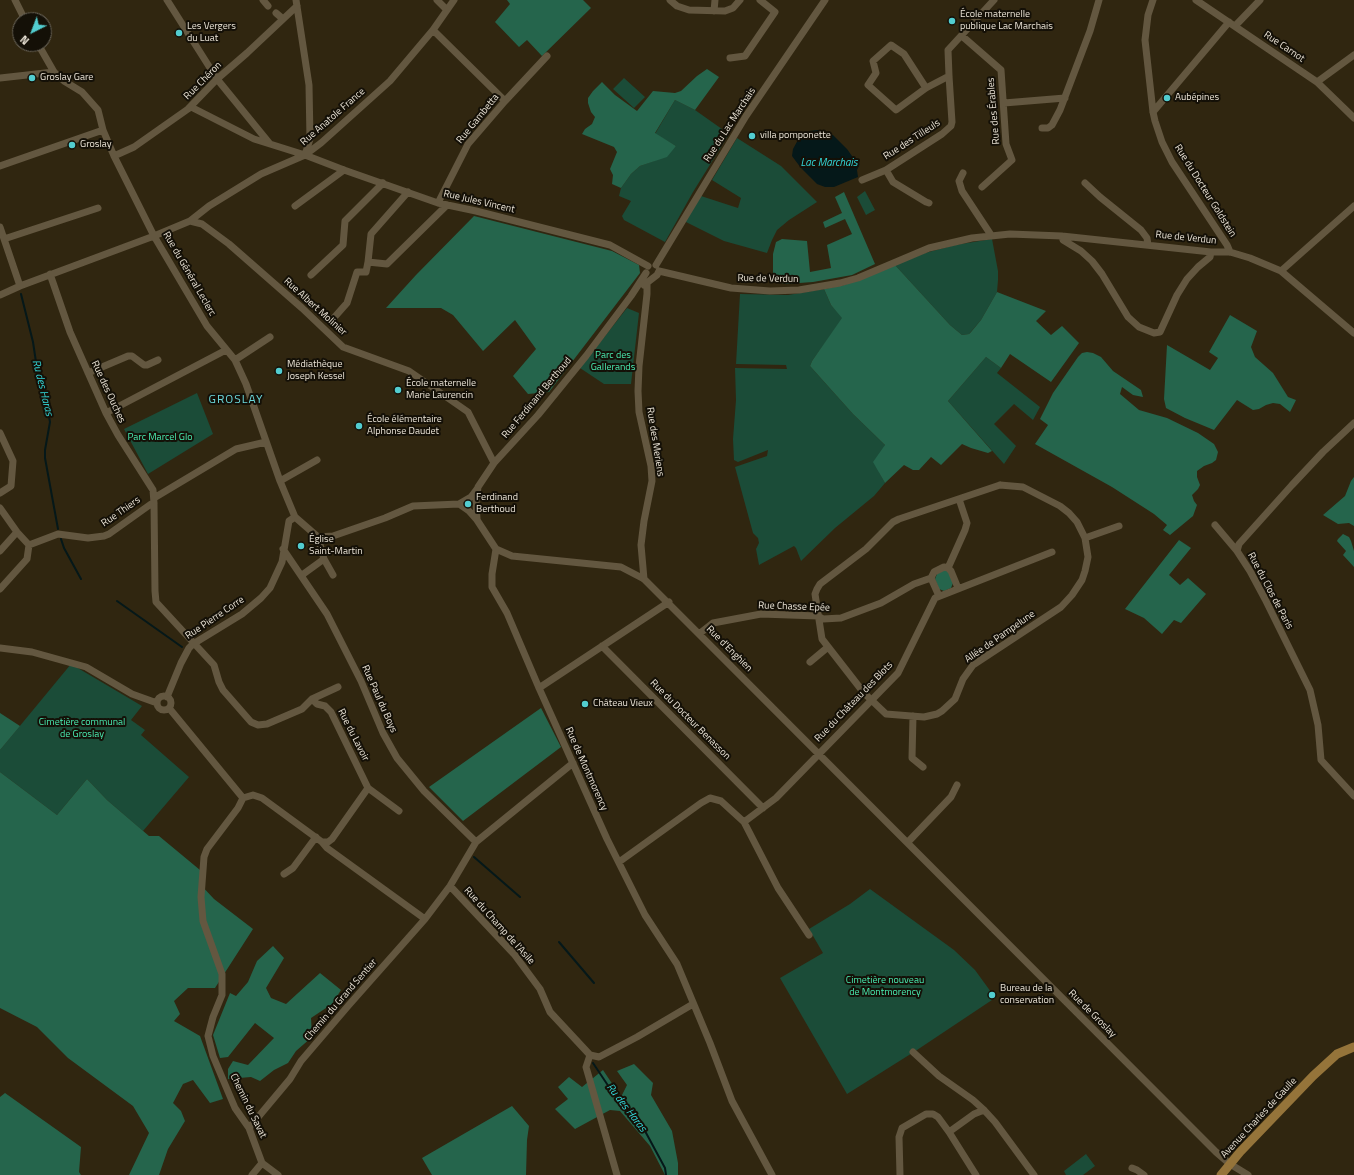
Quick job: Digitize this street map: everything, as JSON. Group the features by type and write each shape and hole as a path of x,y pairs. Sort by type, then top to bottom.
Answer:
{"main road":[{"name":"Avenue Charles de Gaulle","path":"1221,1175 1335,1052 1354,1041"},
{"name":"Avenue Charles de Gaulle","path":"1313,1076 1337,1054 1354,1047"}],"street":[{"path":"15,0 21,12"},
{"path":"167,0 217,79 270,144"},
{"path":"436,0 447,10"},
{"name":"Rue Anatole France","path":"0,295 50,274 154,236 190,221 208,206 261,174 305,155 321,143 390,82 433,30 454,0"},
{"path":"670,0 676,6 688,10 725,11 733,8 740,0"},
{"path":"714,10 715,0"},
{"path":"730,58 745,56 775,12 760,0"},
{"name":"Rue du Lac Marchais","path":"657,271 746,116 825,0"},
{"name":"Rue des Tilleuls","path":"862,180 886,170 951,126 948,50 994,0"},
{"path":"1042,128 1052,126 1056,121 1090,31 1099,0"},
{"name":"Rue du Docteur Goldstein","path":"1153,0 1148,15 1145,40 1153,112 1162,142 1172,162 1227,245 1230,252"},
{"name":"Rue Carnot","path":"1196,0 1317,82 1354,118"},
{"path":"1153,112 1232,24 1260,0"},
{"path":"296,3 309,85 310,139 305,155"},
{"name":"Rue Chéron","path":"114,156 134,147 191,107 217,79 283,19 296,3"},
{"path":"276,13 283,19"},
{"path":"433,30 505,101"},
{"name":"Rue des Érables","path":"962,36 1001,70 1006,144 1012,160 982,187"},
{"path":"926,88 904,54 891,45 873,60 876,73 868,86 896,110 926,88 949,76"},
{"name":"Rue du Général Leclerc","path":"43,52 54,72 64,81 82,92 98,110 103,130 114,156 154,236 207,326 234,360 246,384 280,481 295,517 318,537"},
{"path":"1317,82 1354,55"},
{"name":"Rue Gambetta","path":"438,203 468,144 547,56"},
{"path":"0,78 54,72"},
{"path":"1004,103 1065,98"},
{"name":"Rue Jules Vincent","path":"191,107 254,139 305,155 438,203 610,245 647,269 651,277 657,271"},
{"path":"0,166 103,130"},
{"path":"295,206 344,170"},
{"path":"886,170 893,182 929,203"},
{"path":"963,173 959,181 962,191 991,235"},
{"path":"311,275 343,245 345,221 383,183"},
{"path":"1085,183 1116,211 1141,230 1147,238 1148,245"},
{"path":"332,320 347,303 357,272 366,272 371,234 408,192"},
{"path":"368,262 388,264 447,205"},
{"path":"1281,271 1354,206"},
{"path":"4,239 98,208"},
{"name":"Rue Albert Molinier","path":"190,221 202,224 229,244 304,310 343,347 409,371 468,412 494,463"},
{"path":"0,227 20,286"},
{"name":"Rue de Verdun","path":"657,271 731,288 799,290 840,283 858,278 929,248 972,238 991,235 1031,234 1062,236 1211,252 1230,252 1250,258 1281,271 1354,333"},
{"path":"1062,236 1063,240 1081,251 1092,261 1102,274 1128,317 1139,327 1148,332 1154,333 1160,332 1177,295 1187,279 1210,257 1211,252"},
{"path":"647,269 652,264 657,271"},
{"name":"Rue Ferdinand Berthoud","path":"477,520 476,502 478,487 494,463 538,415 586,356 632,296 647,269"},
{"name":"Rue Ferdinand Berthoud","path":"632,296 647,284 657,271"},
{"name":"Rue des Ouches","path":"50,274 70,332 106,413 125,447 153,490 155,598 161,608 193,644"},
{"name":"Rue des Meriens","path":"644,579 641,545 652,481 651,466 639,412 638,391 647,284"},
{"path":"234,360 270,337"},
{"path":"106,413 226,350"},
{"path":"88,373 128,356 132,356 144,365 158,360"},
{"name":"Rue du Clos de Paris","path":"1354,423 1323,452 1292,485 1239,544 1237,551 1265,599 1310,690 1318,725 1321,760 1354,796"},
{"path":"0,433 13,461 11,486 0,493"},
{"name":"Rue Thiers","path":"28,545 58,534 88,538 109,534 151,504 168,488 236,449 266,442"},
{"path":"280,481 317,460"},
{"name":"Allée de Pampelune","path":"1000,485 1023,487 1060,506 1077,522 1085,538 1088,557 1086,571 1078,587 1067,601 1057,610 973,665 963,679 955,699 942,711 937,714 924,717 886,714 871,700 822,639 815,594 820,584 866,548 893,522 907,515 959,498 1000,485"},
{"path":"333,575 324,559 318,537 333,536 385,518 412,506 459,504 471,497 478,487"},
{"path":"958,588 951,571 948,568 967,523 959,498"},
{"path":"459,504 469,511 477,520 496,549"},
{"path":"0,508 28,545 27,559 0,589"},
{"name":"Rue Pierre Corre","path":"167,697 181,663 193,644 242,614 261,598 270,588 282,562 283,549 289,521 295,517"},
{"path":"1215,525 1237,551"},
{"path":"1085,538 1118,526"},
{"path":"0,551 17,532"},
{"name":"Rue Paul du Boys","path":"283,549 327,614 361,681 383,733 397,758 424,791 476,842"},
{"name":"Rue d'Enghien","path":"496,549 512,556 621,567 644,579 908,842"},
{"name":"Rue de Montmorency","path":"496,549 492,574 492,587 507,613 539,688 619,862 646,915 677,964 732,1101 772,1175"},
{"path":"931,578 938,596 1052,552"},
{"path":"302,575 324,559"},
{"name":"Rue Chasse Epée","path":"699,634 713,623 761,614 818,616 823,620 840,618 881,603 914,584 931,578 934,572 944,567 948,568"},
{"name":"Rue du Château des Blots","path":"744,822 776,798 898,673 935,598 938,596"},
{"path":"539,688 668,602"},
{"path":"193,644 214,665 219,682 224,690 251,722 258,725 267,724 302,709 312,700 338,687"},
{"name":"Rue du Docteur Benasson","path":"602,646 763,808"},
{"path":"810,662 828,647"},
{"path":"0,648 32,652 86,667 132,694 157,703 161,710 166,710 169,708"},
{"path":"157,703 160,697 167,697 171,702 169,708"},
{"name":"Rue du Lavoir","path":"312,700 317,704 325,706 330,712 368,788"},
{"path":"169,708 243,798 253,795 262,798 425,919"},
{"path":"913,716 912,758 923,767"},
{"path":"476,842 573,763"},
{"path":"908,842 951,797 957,785"},
{"path":"319,840 328,842 332,839 368,788 399,811"},
{"name":"Chemin du Savat","path":"243,798 238,808 207,849 204,858 201,897 203,921 222,974 222,995 213,1017 208,1036 213,1056 235,1108 249,1128 262,1163"},
{"path":"619,862 701,803 710,798 722,802 744,822 778,888 809,935"},
{"path":"284,874 293,868 319,840"},
{"name":"Chemin du Grand Sentier","path":"249,1128 290,1079 301,1061 425,919 450,886 476,842"},
{"name":"Rue de Groslay","path":"908,842 1049,986 1216,1152 1230,1164 1248,1175"},
{"name":"Rue du Champ de l'Asile","path":"450,886 514,954 540,989 550,1012 590,1055"},
{"path":"616,1175 586,1067 590,1055 599,1057 693,1004"},
{"path":"913,1052 939,1076 973,1100 984,1110 995,1122 1034,1175"},
{"path":"949,1132 974,1114 984,1110"},
{"path":"900,1175 899,1137 902,1128 926,1114 933,1114 938,1117 976,1175"},
{"path":"252,1175 262,1163 278,1175"},
{"path":"1132,1168 1138,1170 1144,1175"}],"green space":[{"path":"507,0 583,0 591,8 542,56 527,40 519,47 495,22 510,4"},
{"path":"707,69 719,77 695,110 675,100 655,133 676,146 667,157 640,166 631,174 621,188 612,184 613,175 610,169 617,152 614,147 582,134 585,129 592,124 595,117 591,112 588,103 588,98 593,91 602,82 615,95 637,111 653,91 675,93 681,91"},
{"path":"624,78 645,97 634,108 613,89"},
{"path":"675,100 695,110 729,134 693,192 665,242 624,220 622,216 631,201 619,196 621,188 631,174 640,166 654,161 676,146 655,134"},
{"path":"737,138 781,166 817,202 789,220 777,230 767,253 724,241 684,221 701,196 738,208 741,198 712,180"},
{"path":"865,191 875,210 866,215 857,197"},
{"path":"844,192 875,264 852,275 813,282 785,284 779,282 773,277 773,254 776,242 782,239 807,241 810,272 831,268 827,245 852,234 845,219 825,228 823,222 842,213 835,197"},
{"path":"474,216 612,251 639,265 640,273 549,392 528,394 513,376 536,349 515,320 483,351 453,315 441,308 386,308"},
{"path":"992,239 998,271 997,292 981,320 969,334 962,335 950,325 895,265 925,253 955,245"},
{"path":"895,265 950,325 962,335 969,334 981,320 997,292 1046,311 1036,321 1051,335 1062,326 1079,343 1051,382 1010,354 1001,368 986,357 948,401 992,451 988,453 962,444 941,465 931,457 919,470 913,470 904,465 885,483 873,462 885,445 853,414 810,366 842,318 831,305 824,289 844,285"},
{"path":"824,289 831,305 843,318 810,366 853,414 885,445 879,472 885,483 874,496 835,528 801,561 794,546 759,565 756,549 759,543 758,538 753,533 735,467 767,456 768,450 738,462 734,460 733,439 736,400 735,368 787,369 786,365 736,364 740,294 788,295"},
{"name":"Parc des Gallerands","path":"627,308 639,313 631,384 604,384 580,368"},
{"path":"1230,315 1257,331 1251,347 1255,357 1273,373 1288,397 1296,400 1290,412 1280,404 1273,403 1253,410 1237,400 1214,430 1166,408 1164,399 1167,345 1210,370 1218,358 1209,352"},
{"path":"1087,352 1101,357 1113,371 1141,390 1143,397 1133,395 1122,387 1120,394 1139,410 1167,418 1198,433 1214,444 1218,452 1216,460 1197,471 1197,477 1200,485 1192,495 1197,505 1193,516 1170,535 1163,530 1167,525 1154,514 1112,487 1035,444 1048,425 1040,419 1053,393 1078,357 1082,353"},
{"path":"986,357 1001,368 997,373 1040,407 1033,420 1014,404 994,424 1016,446 1004,464 948,401"},
{"name":"Parc Marcel Glo","path":"197,393 213,434 148,474 124,429"},
{"path":"1354,477 1354,526 1349,523 1338,524 1323,515 1345,496"},
{"path":"1343,534 1349,537 1351,541 1354,551 1354,567 1343,555 1346,551 1337,541"},
{"path":"1179,540 1191,548 1169,575 1180,585 1188,578 1206,594 1181,623 1174,620 1162,634 1144,618 1125,609"},
{"path":"944,570 949,572 953,583 951,588 944,591 939,589 935,579 937,574"},
{"name":"Cimetière communal de Groslay","path":"71,664 142,706 131,720 145,730 141,735 189,777 143,831 107,800 87,779 57,815 0,772 0,750"},
{"path":"541,708 561,747 463,821 429,787"},
{"path":"0,713 20,726 0,750"},
{"path":"0,772 57,815 87,779 107,800 149,836 159,836 200,870 200,884 214,899 253,929 215,988 188,988 174,1001 180,1014 174,1021 200,1036 223,1099 210,1103 193,1080 183,1084 173,1103 181,1111 185,1121 168,1149 159,1175 129,1175 149,1133 133,1106 68,1058 37,1027 0,1008"},
{"name":"Cimetière nouveau de Montmorency","path":"870,889 954,950 975,970 991,992 988,994 992,1000 847,1094 780,978 823,953 809,929 850,904"},
{"path":"273,946 284,958 266,988 271,998 286,1004 320,973 341,990 332,1004 311,1018 312,1037 296,1051 288,1063 274,1070 260,1081 251,1077 228,1079 228,1069 233,1061 248,1065 274,1038 255,1023 228,1057 220,1058 213,1035 230,993 236,996 248,982 257,961"},
{"path":"634,1064 653,1083 651,1095 672,1131 678,1163 678,1175 665,1175 650,1146 620,1111 610,1110 575,1129 555,1109 568,1099 558,1087 569,1077 582,1087 603,1070 621,1097 627,1085 617,1071"},
{"path":"5,1093 81,1147 79,1172 81,1175 0,1175 0,1097"},
{"path":"512,1106 529,1126 526,1175 432,1175 422,1158"},
{"path":"1086,1154 1095,1166 1083,1175 1066,1175 1064,1171"}],"water":[{"name":"Lac Marchais","path":"818,130 833,135 847,149 859,166 857,170 858,177 834,187 825,187 817,184 801,168 792,156 793,149 799,138 809,131"}],"waterway":[{"name":"Ru des Haras","path":"21,294 33,342 39,382 45,394 50,422 45,458 58,529"},
{"name":"Ru des Haras","path":"61,539 64,548 81,579"},
{"name":"Ru des Haras","path":"117,601 182,647"},
{"name":"Ru des Haras","path":"474,857 520,897"},
{"name":"Ru des Haras","path":"559,942 594,983"},
{"name":"Ru des Haras","path":"593,1063 613,1093 623,1102 626,1108 645,1131 665,1168 666,1175"}],"place":[{"name":"École maternelle publique Lac Marchais","path":"952,21"},
{"name":"Les Vergers du Luat","path":"179,33"},
{"name":"Groslay Gare","path":"32,78"},
{"name":"Aubépines","path":"1167,98"},
{"name":"villa pomponette","path":"752,136"},
{"name":"Groslay","path":"72,145"},
{"name":"Médiathèque Joseph Kessel","path":"279,371"},
{"name":"École maternelle Marie Laurencin","path":"398,390"},
{"name":"École élémentaire Alphonse Daudet","path":"359,426"},
{"name":"Ferdinand Berthoud","path":"468,504"},
{"name":"Église Saint-Martin","path":"301,546"},
{"name":"Château Vieux","path":"585,704"},
{"name":"Bureau de la conservation","path":"992,995"}],"district":[{"name":"GROSLAY","path":"236,400"}]}
